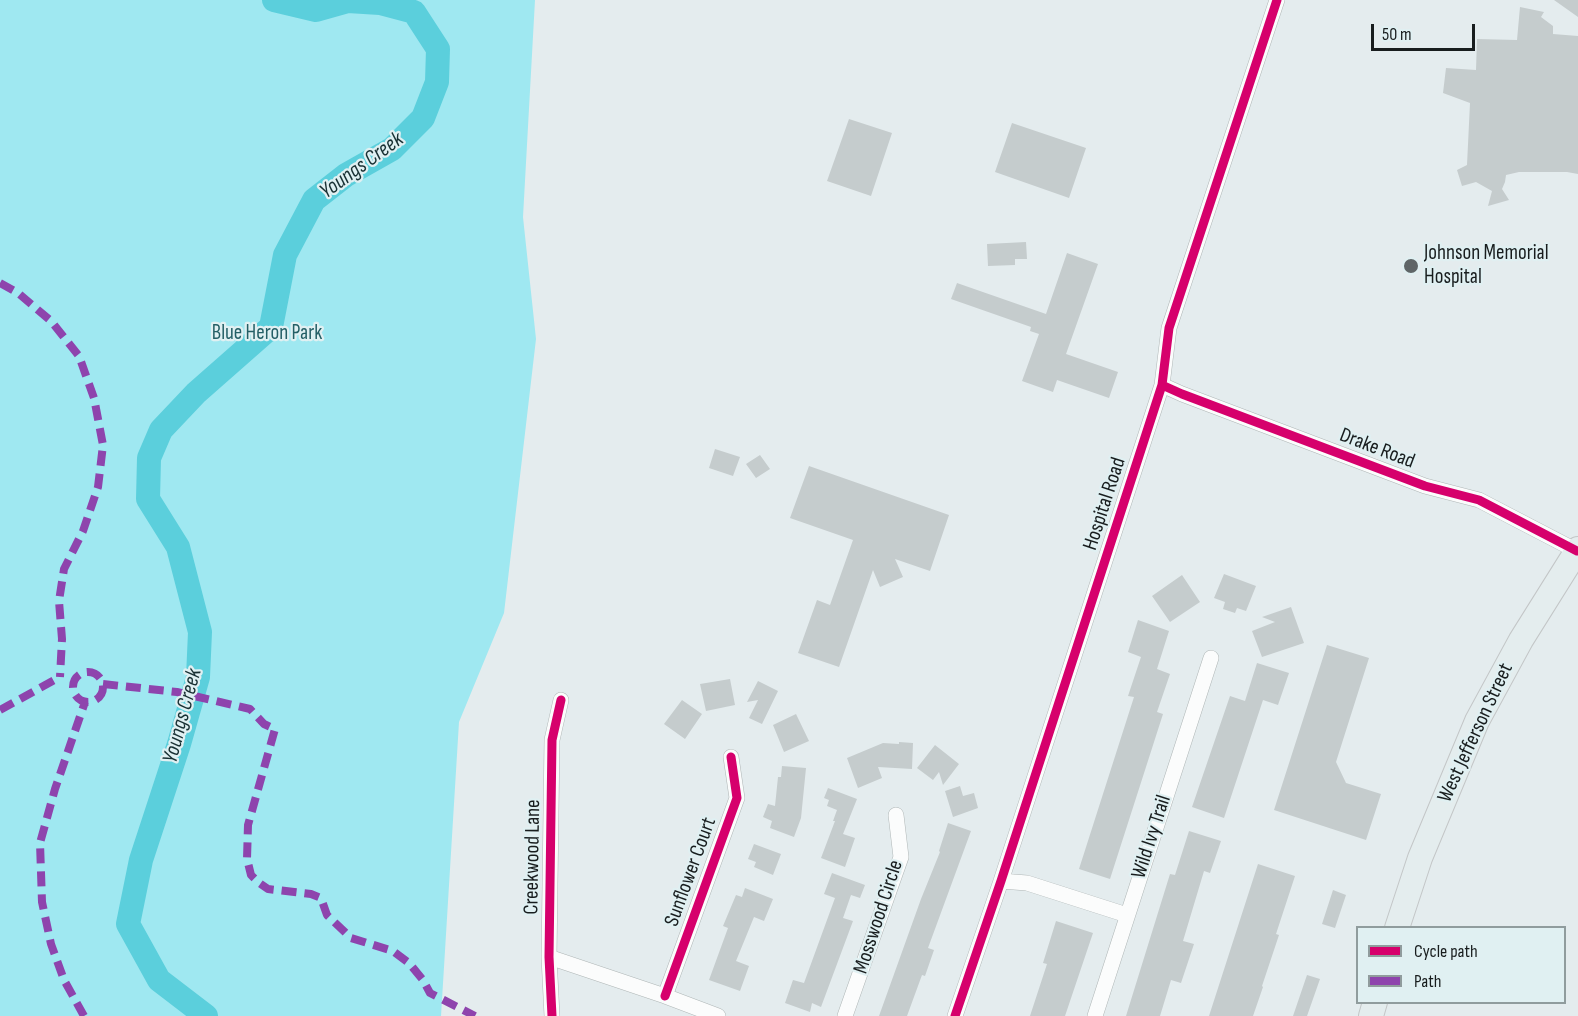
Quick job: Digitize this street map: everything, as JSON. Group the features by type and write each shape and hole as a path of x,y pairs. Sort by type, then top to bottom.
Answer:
{"main road":[{"name":"West Jefferson Street","path":"1397,926 1420,858 1477,721 1521,640 1577,550"}],"street":[{"name":"Hospital Road","path":"955,1016 1162,385 1169,328 1277,0"},
{"name":"Drake Road","path":"1162,385 1425,486 1479,500 1577,550"},
{"name":"Wild Ivy Trail","path":"1095,1016 1211,658"},
{"name":"Creekwood Lane","path":"552,1016 549,957 552,740 561,700"},
{"name":"Sunflower Court","path":"665,996 737,798 731,757"},
{"name":"Mosswood Circle","path":"845,1016 901,857 896,815"},
{"path":"1001,881 1027,884 1127,915"},
{"path":"549,957 718,1016"}],"green space":[{"name":"Blue Heron Park","path":"0,0 535,0 523,217 536,339 504,613 459,722 441,1016 0,1016"}],"building":[{"path":"1554,0 1578,0 1578,17"},
{"path":"1520,7 1544,12 1541,17 1553,26 1553,34 1578,36 1578,174 1519,172 1506,175 1502,189 1509,200 1488,206 1492,191 1476,182 1462,186 1457,170 1467,165 1470,103 1443,93 1446,68 1476,70 1477,39 1517,40"},
{"path":"849,119 892,133 871,196 827,181"},
{"path":"1012,123 1086,148 1069,198 995,172"},
{"path":"1026,242 1027,259 1015,259 1015,265 988,266 987,244"},
{"path":"1067,253 1098,264 1066,354 1118,372 1109,398 1057,380 1053,392 1022,381 1039,334 1030,331 1031,327 951,299 957,283 1046,314"},
{"path":"715,449 740,457 733,476 709,468"},
{"path":"760,455 770,469 756,478 746,464"},
{"path":"809,466 949,515 930,571 895,559 903,577 880,587 873,570 839,667 798,653 817,600 830,605 853,540 790,518"},
{"path":"1224,574 1256,586 1246,611 1237,608 1235,613 1223,609 1225,602 1214,598"},
{"path":"1182,575 1200,602 1170,622 1152,596"},
{"path":"1291,607 1304,643 1262,657 1252,631 1275,622 1262,617"},
{"path":"1138,620 1169,631 1157,669 1170,674 1157,712 1163,714 1110,879 1079,869 1134,697 1128,696 1141,657 1128,652"},
{"path":"1327,645 1369,658 1336,762 1346,783 1381,794 1366,840 1274,810"},
{"path":"1257,663 1289,673 1278,705 1263,700 1224,818 1192,807 1230,696 1245,701"},
{"path":"730,679 735,705 706,711 700,684"},
{"path":"758,681 778,691 762,724 749,718 758,700 747,702"},
{"path":"682,700 702,714 685,739 664,724"},
{"path":"796,714 809,741 784,752 773,725"},
{"path":"899,742 913,743 912,769 878,767 882,778 858,788 847,758 883,743 899,744"},
{"path":"935,745 959,764 943,785 939,772 933,780 917,768"},
{"path":"782,766 806,768 801,818 794,837 770,828 772,821 763,817 768,804 775,806 778,777 781,777"},
{"path":"960,786 963,796 974,793 978,808 953,817 945,791"},
{"path":"828,788 857,799 843,834 855,838 845,867 821,858 837,810 827,806 829,800 824,798"},
{"path":"948,823 971,831 928,948 934,950 925,976 922,975 907,1016 879,1016 940,852"},
{"path":"1189,831 1221,841 1210,873 1204,871 1183,941 1194,944 1181,983 1171,980 1160,1016 1126,1016 1170,874 1175,875"},
{"path":"754,844 781,854 773,875 754,867 756,862 748,859"},
{"path":"1258,864 1295,876 1276,934 1279,935 1263,987 1253,1016 1209,1016"},
{"path":"832,873 865,885 860,898 851,895 843,918 853,921 821,1007 812,1003 810,1012 785,1003 793,980 804,983 835,898 824,894"},
{"path":"745,888 773,899 764,921 754,917 736,961 749,966 740,991 709,980 728,928 723,926 736,895 742,897"},
{"path":"1333,890 1346,895 1335,928 1322,924"},
{"path":"1056,921 1093,933 1065,1016 1030,1016 1047,964 1043,963"},
{"path":"1307,975 1320,979 1307,1016 1293,1016"}],"waterway":[{"name":"Youngs Creek","path":"206,1016 159,980 128,924 141,860 198,677 200,632 178,547 148,499 149,458 161,430 196,393 271,327 285,255 314,200 346,175 392,149 423,118 437,82 438,49 414,12 380,3 348,1 316,10 274,0"}],"marked path":[{"path":"0,283 18,293 51,321 79,356 94,398 103,445 98,487 83,531 64,569 59,601 62,639 60,677"},
{"path":"88,672 94,673 102,681 103,687 102,693 94,701 88,702 82,701 74,693 73,687 74,681 82,673 88,672"},
{"path":"0,710 60,677"},
{"path":"103,684 177,692 250,709 264,724 275,729 248,825 247,859 251,875 268,889 311,894 321,898 327,915 351,938 393,951 409,963 430,993 475,1016"},
{"path":"84,1016 64,980 51,944 42,902 40,843 55,789 85,702"}],"cycle path":[{"path":"955,1016 1162,385 1169,328 1277,0"},
{"path":"1162,385 1425,486 1479,500 1577,551"},
{"path":"552,1016 549,957 552,740 561,700"},
{"path":"665,996 737,798 731,757"}],"place":[{"name":"Johnson Memorial Hospital","path":"1411,266"}]}
